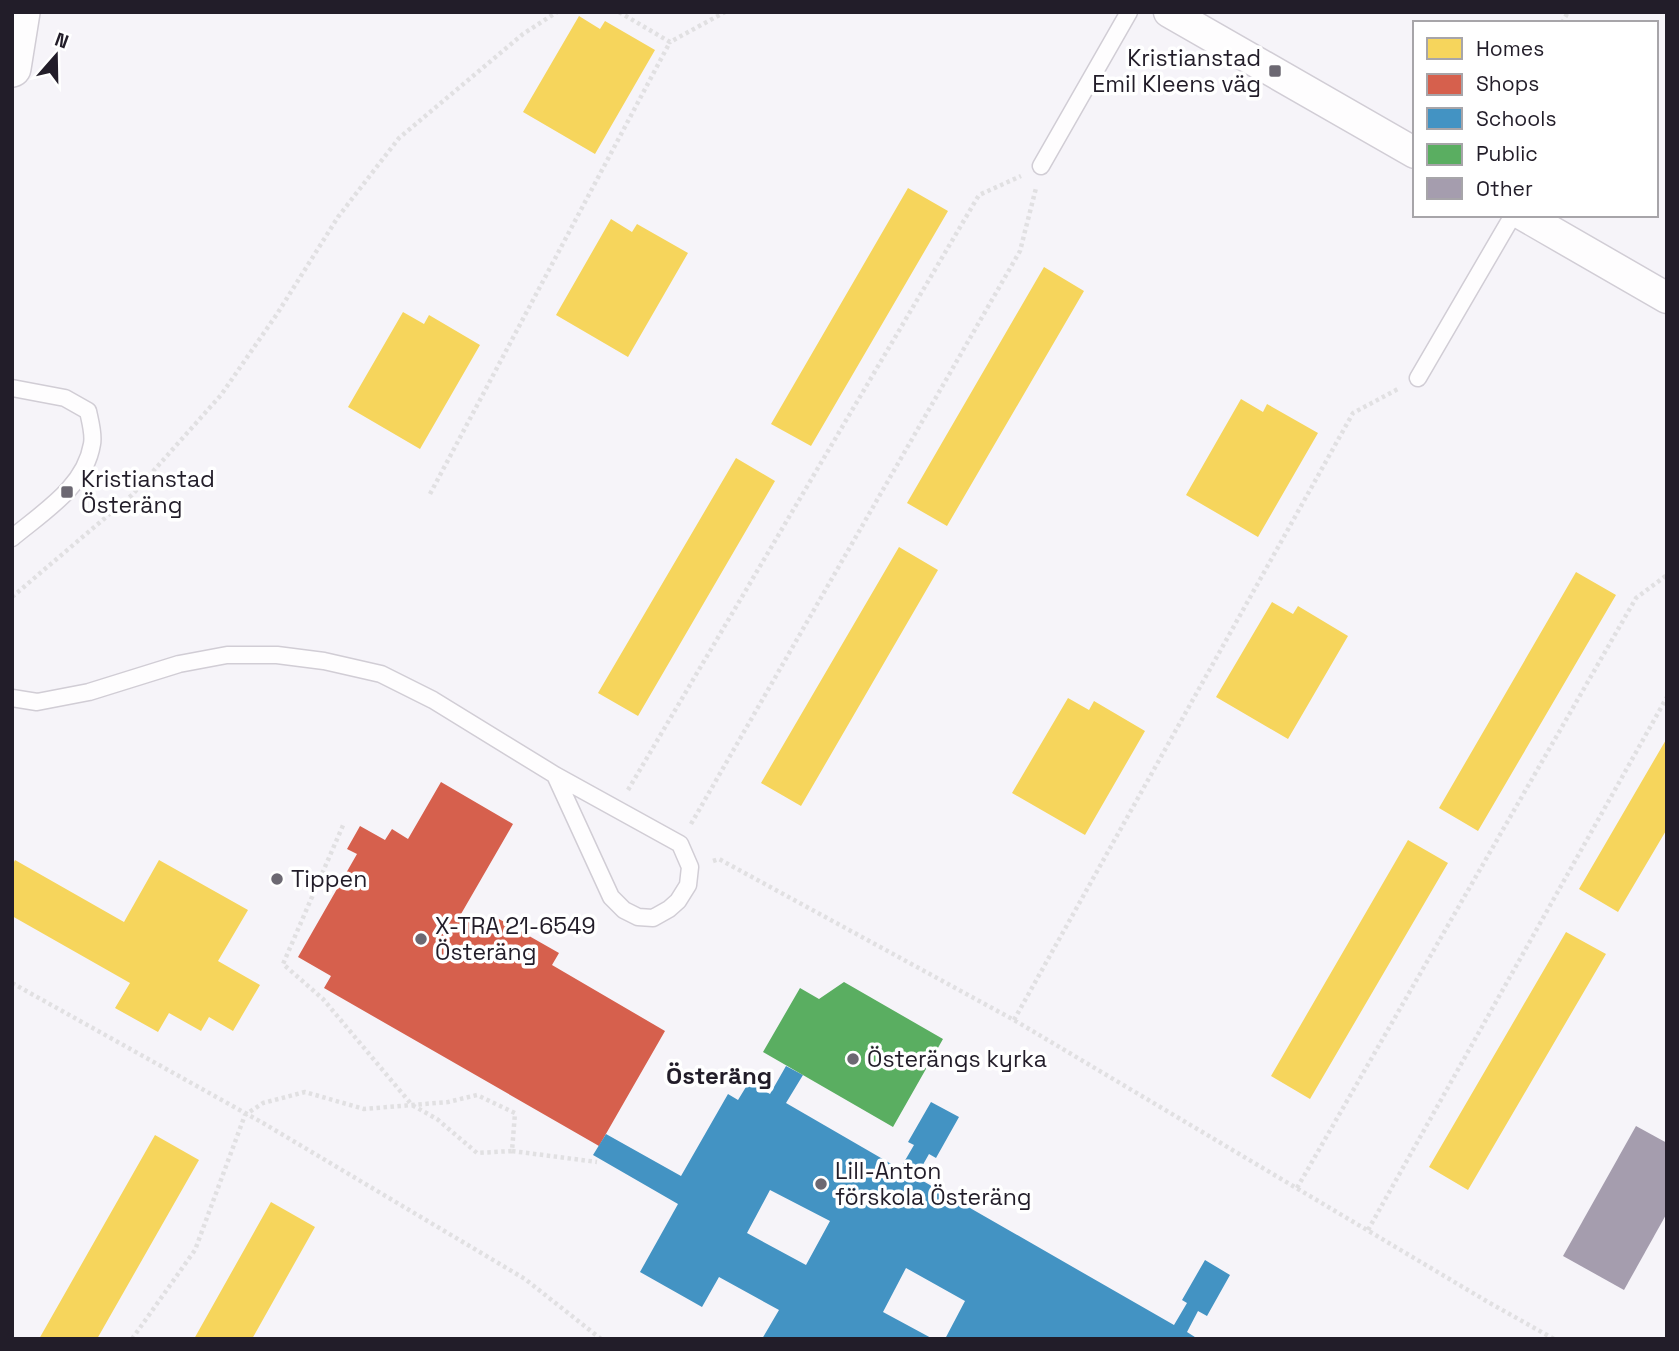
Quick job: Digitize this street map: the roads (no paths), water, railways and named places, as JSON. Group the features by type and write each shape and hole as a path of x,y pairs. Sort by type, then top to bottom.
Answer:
{"street":[{"path":"12,68 21,12"},
{"path":"1169,12 1413,152"},
{"path":"1525,217 1667,298"}],"lane":[{"path":"1041,166 1129,12"},
{"path":"1418,379 1512,217"},
{"path":"12,388 65,398 88,411 93,441 86,468 67,492 12,538"},
{"path":"12,698 37,702 89,692 179,664 227,655 276,655 324,660 381,674 433,700 555,775 680,844 690,867 688,885 669,909 653,918 638,917 624,910 611,897 555,775"}],"place":[{"name":"Kristianstad Emil Kleens väg","path":"1275,71"},
{"name":"Kristianstad Österäng","path":"67,492"},
{"name":"Tippen","path":"277,879"},
{"name":"X-TRA 21-6549 Österäng","path":"421,939"},
{"name":"Österängs kyrka","path":"853,1059"},
{"name":"Lill-Anton förskola Österäng","path":"821,1184"}],"district":[{"name":"Österäng","path":"719,1076"}]}
